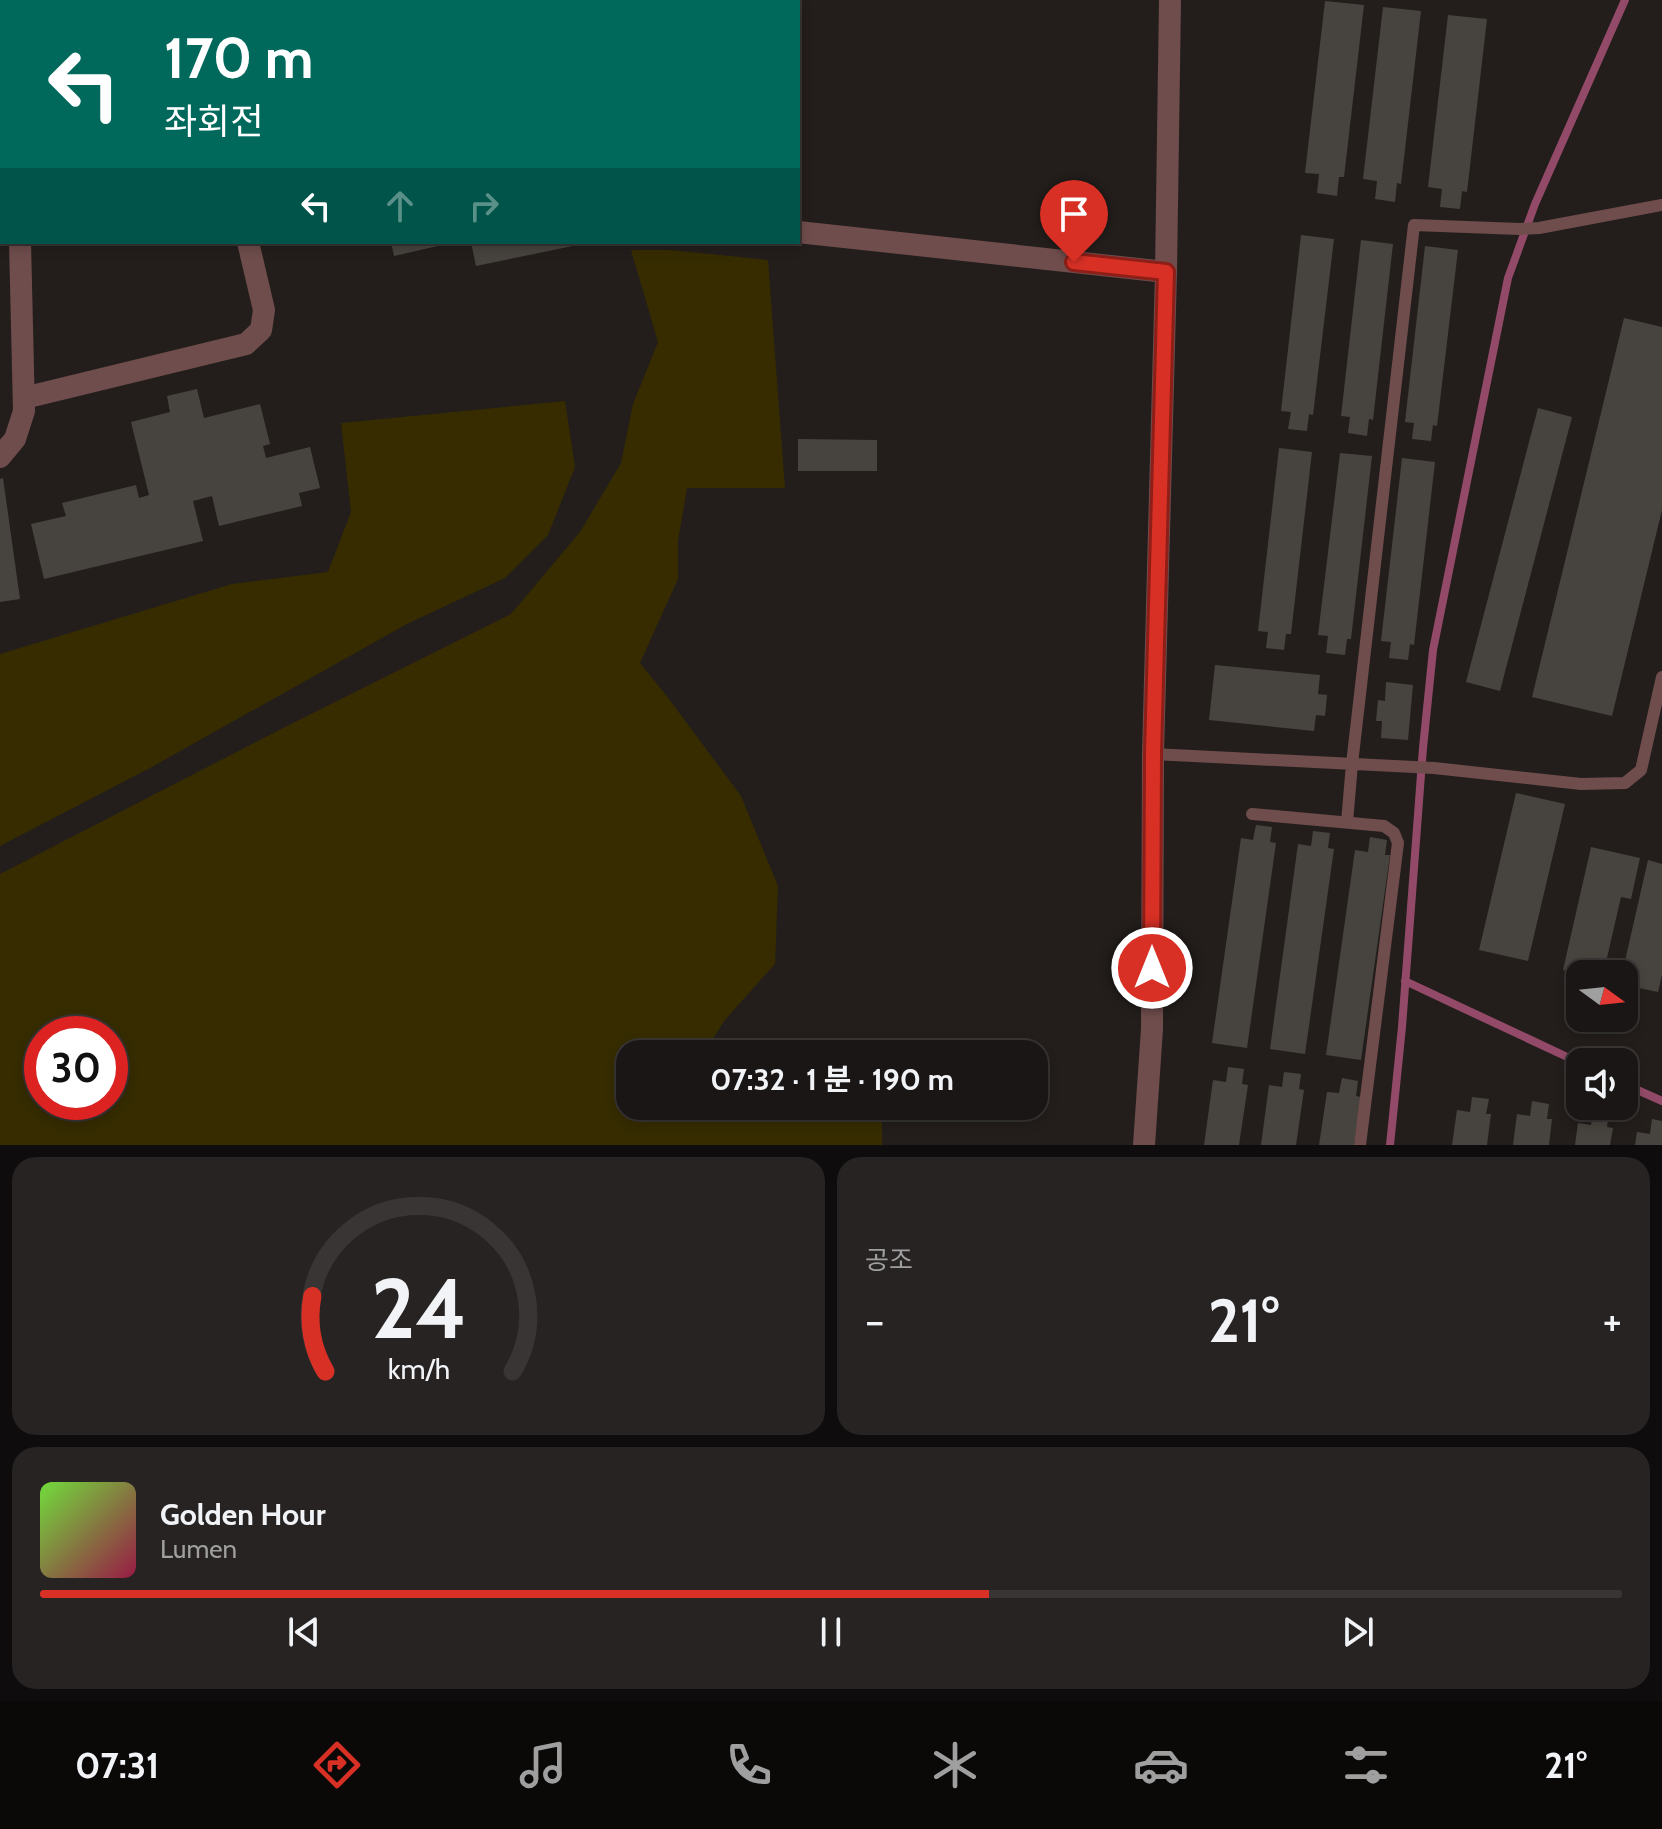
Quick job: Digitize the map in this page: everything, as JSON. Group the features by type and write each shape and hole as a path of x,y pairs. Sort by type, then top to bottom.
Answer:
{"street":[{"path":"1144,1145 1152,1029 1153,754 1170,0"},
{"path":"800,232 1166,272"},
{"path":"0,457 15,439 24,411 20,244"},
{"path":"24,398 246,344 261,330 264,310 248,244"}],"lane":[{"path":"1347,822 1414,225 1539,228 1662,205"},
{"path":"1153,754 1434,768 1581,784 1625,783 1641,770 1662,677"},
{"path":"1252,814 1384,826 1394,833 1398,843 1360,1145"}],"shaded area":[{"path":"631,250 671,250 768,260 785,488 687,488 678,541 678,579 640,663 741,796 778,886 775,964 724,1021 712,1040 616,1040 616,1120 882,1120 882,1145 0,1145 0,874 511,614 580,532 621,463 633,404 658,342"},
{"path":"565,401 575,467 548,535 505,578 407,624 150,768 0,846 0,654 232,584 328,572 351,512 341,423"}],"building":[{"path":"1325,1 1364,5 1344,177 1339,177 1337,196 1317,193 1319,174 1305,173"},
{"path":"1383,7 1421,11 1401,184 1397,183 1395,202 1375,199 1377,181 1363,179"},
{"path":"1448,15 1487,19 1467,192 1462,191 1460,209 1440,207 1442,189 1428,187"},
{"path":"1301,235 1334,239 1313,415 1309,414 1307,431 1288,429 1291,412 1281,411"},
{"path":"1361,240 1393,244 1373,420 1369,419 1367,436 1348,433 1350,417 1341,416"},
{"path":"391,244 447,244 394,256"},
{"path":"471,244 582,244 476,266"},
{"path":"1425,246 1458,250 1437,426 1433,425 1431,441 1412,439 1414,423 1405,422"},
{"path":"1624,318 1662,327 1662,510 1612,716 1532,697"},
{"path":"197,389 204,418 260,404 270,444 263,446 266,458 310,447 320,488 299,493 302,506 219,526 212,496 193,501 203,541 44,579 31,524 66,516 62,503 136,485 139,498 149,495 131,422 170,412 167,396"},
{"path":"1538,408 1572,417 1500,691 1466,682"},
{"path":"798,439 877,440 877,471 798,471"},
{"path":"1279,448 1312,452 1291,634 1286,634 1284,650 1266,648 1268,632 1258,631"},
{"path":"1340,453 1372,456 1351,639 1347,639 1345,655 1326,653 1328,636 1318,635"},
{"path":"1402,458 1435,462 1414,645 1410,644 1408,660 1389,658 1391,642 1381,641"},
{"path":"3,478 20,599 0,602 0,479"},
{"path":"1215,665 1320,675 1318,694 1327,695 1325,716 1316,715 1314,731 1209,720"},
{"path":"1386,682 1413,685 1408,740 1381,738 1382,721 1376,721 1378,700 1385,701"},
{"path":"1516,793 1565,804 1528,961 1479,950"},
{"path":"1256,825 1272,827 1270,842 1276,843 1247,1048 1212,1043 1241,838 1253,840"},
{"path":"1313,831 1330,833 1328,848 1334,849 1305,1054 1270,1049 1298,844 1311,846"},
{"path":"1370,837 1387,840 1385,855 1390,855 1361,1060 1326,1055 1355,850 1368,852"},
{"path":"1591,847 1640,858 1631,899 1621,897 1607,958 1612,960 1566,960 1566,971 1563,970"},
{"path":"1648,860 1662,864 1662,975 1658,992 1638,988 1638,960 1625,960"},
{"path":"1228,1067 1244,1069 1242,1084 1248,1085 1239,1145 1204,1145 1213,1080 1226,1082"},
{"path":"1284,1072 1301,1074 1299,1089 1304,1090 1296,1145 1261,1145 1269,1085 1282,1087"},
{"path":"1342,1078 1358,1081 1356,1096 1361,1097 1354,1145 1319,1145 1327,1092 1339,1093"},
{"path":"1472,1097 1489,1099 1486,1114 1491,1114 1487,1145 1452,1145 1457,1110 1470,1112"},
{"path":"1532,1101 1549,1104 1547,1119 1552,1119 1549,1145 1513,1145 1517,1114 1530,1116"},
{"path":"1652,1119 1662,1121 1662,1145 1635,1145 1637,1132 1650,1134"},
{"path":"1592,1120 1608,1120 1607,1127 1613,1128 1610,1145 1575,1145 1578,1123 1591,1125"}],"waterway":[{"path":"1390,1145 1433,650 1508,278 1535,204 1625,0"},
{"path":"1405,981 1566,1056"},
{"path":"1638,1090 1662,1101"}],"route":[{"path":"1074,262 1166,272 1153,754 1152,968"}]}
